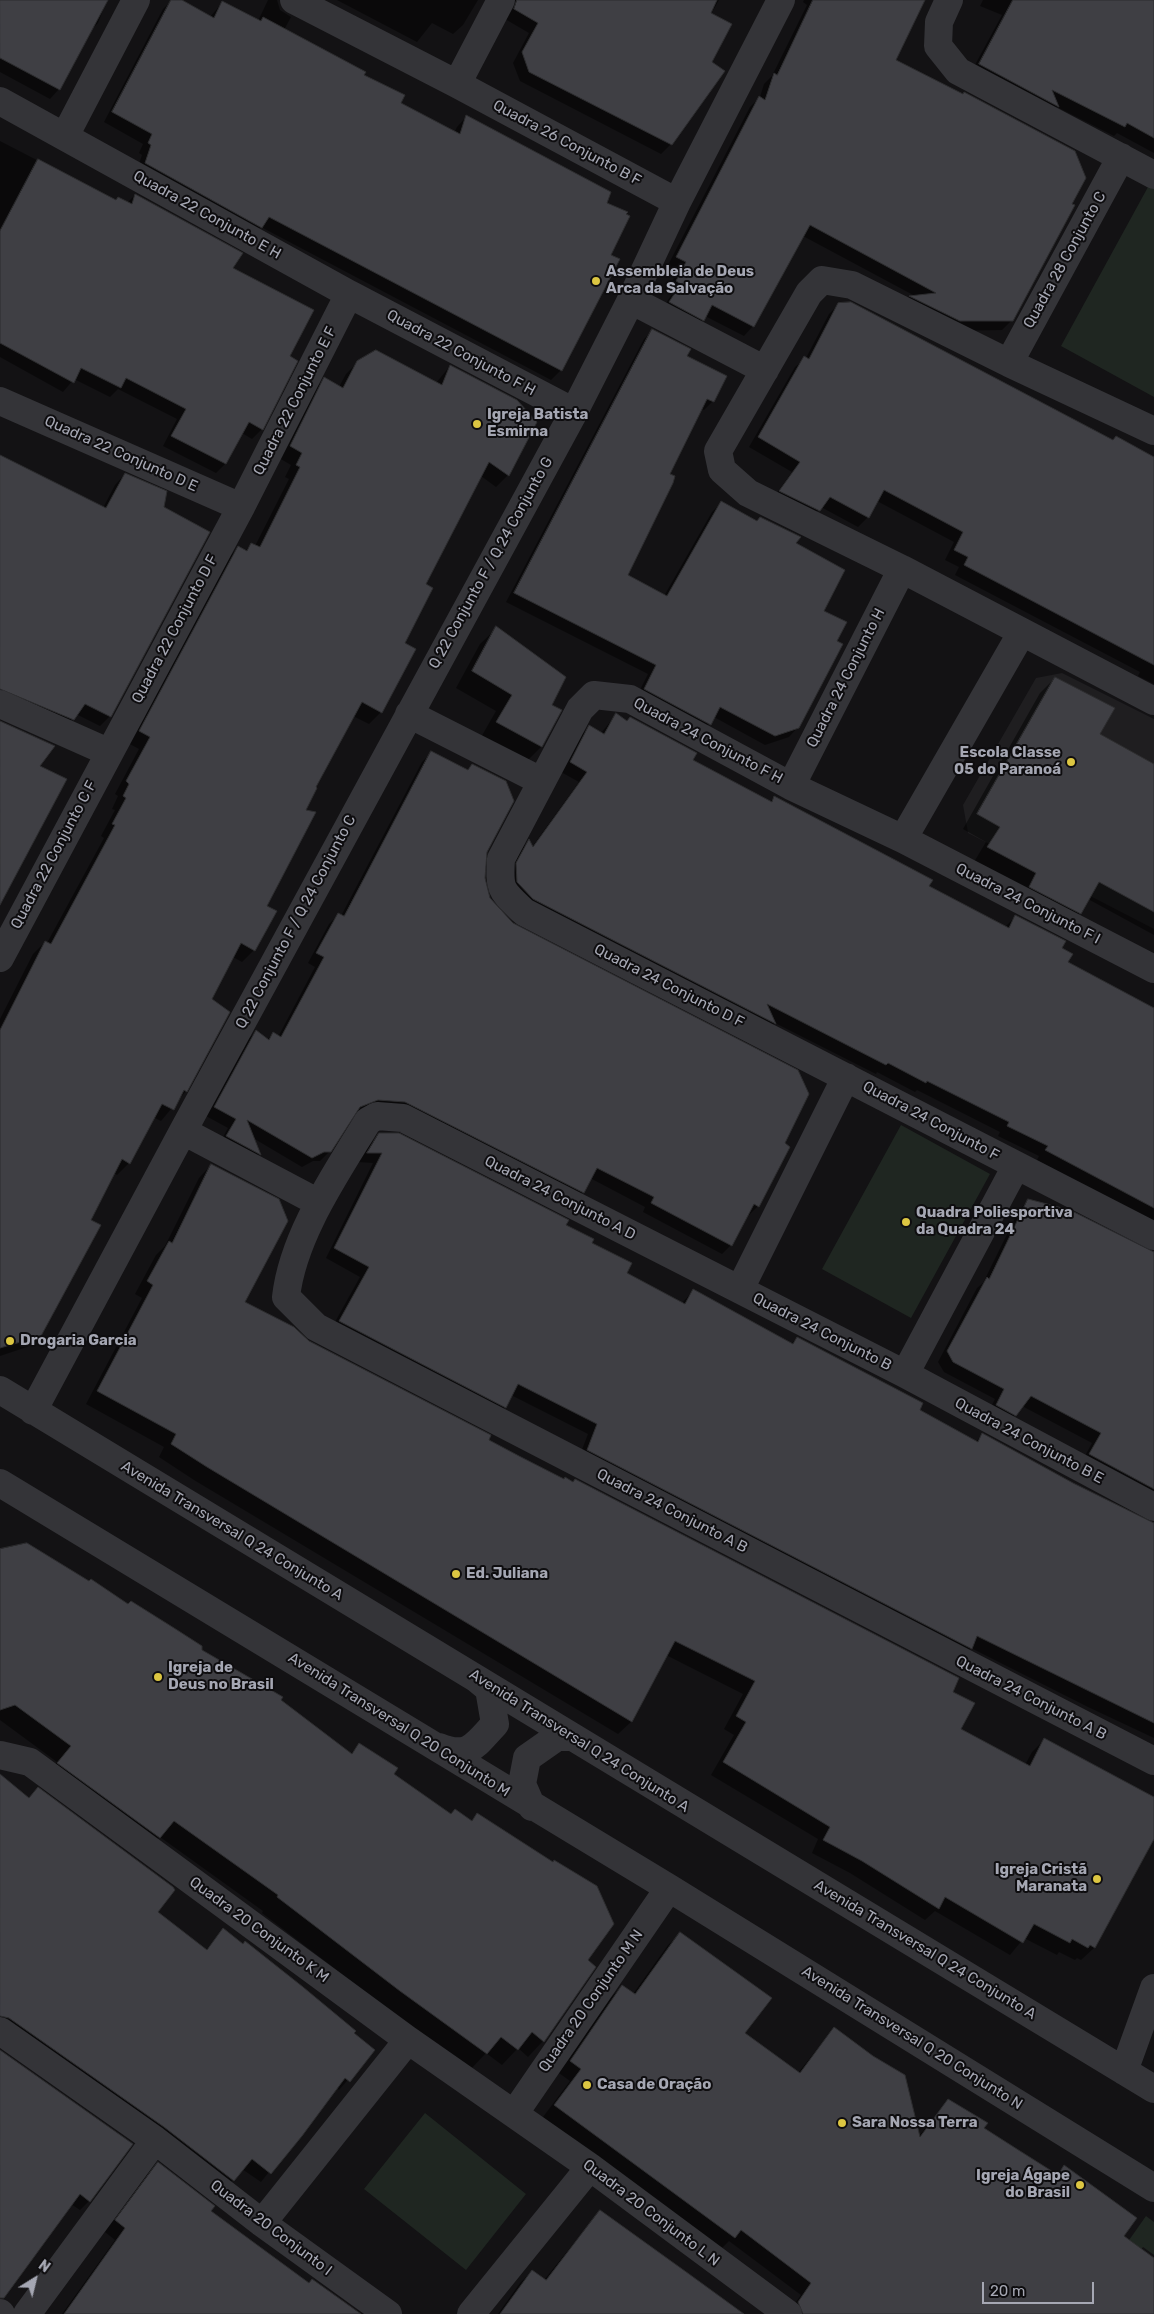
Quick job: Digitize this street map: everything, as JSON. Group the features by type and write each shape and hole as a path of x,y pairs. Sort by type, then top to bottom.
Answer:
{"street":[{"path":"65,136 136,0"},
{"name":"Quadra 26 Conjunto B F","path":"294,0 457,84 676,202"},
{"path":"457,84 501,0"},
{"name":"Q 22 Conjunto F / Q 24 Conjunto G","path":"409,714 574,412 631,300 676,202 781,0"},
{"path":"949,0 939,22 938,46 958,70 1154,175"},
{"name":"Quadra 22 Conjunto E H","path":"0,101 349,294"},
{"name":"Quadra 28 Conjunto C","path":"1009,363 1121,157"},
{"path":"1154,431 1009,363 852,285 822,280 809,292 718,451 722,470 748,493 902,569 1154,701"},
{"name":"Quadra 22 Conjunto F H","path":"349,294 574,412"},
{"name":"Quadra 22 Conjunto E F","path":"241,507 349,294"},
{"path":"631,300 765,370"},
{"name":"Quadra 22 Conjunto D E","path":"0,401 241,507"},
{"name":"Quadra 22 Conjunto D F","path":"108,752 241,507"},
{"name":"Quadra 24 Conjunto H","path":"791,786 902,569"},
{"path":"791,786 903,839 1022,632"},
{"name":"Quadra 24 Conjunto F H","path":"541,781 580,708 594,695 630,698 791,786"},
{"path":"0,704 108,752"},
{"path":"409,714 541,781"},
{"name":"Q 22 Conjunto F / Q 24 Conjunto C","path":"33,1411 409,714"},
{"name":"Quadra 22 Conjunto C F","path":"0,958 108,752"},
{"name":"Quadra 24 Conjunto D F","path":"541,781 501,859 500,885 505,894 524,912 846,1076"},
{"name":"Quadra 24 Conjunto F I","path":"903,839 1154,969"},
{"path":"740,1289 846,1076"},
{"name":"Quadra 24 Conjunto F","path":"846,1076 1154,1236"},
{"name":"Quadra 24 Conjunto A D","path":"377,1116 403,1118 740,1289"},
{"name":"Quadra 24 Conjunto A B","path":"377,1116 368,1121 319,1203 288,1273 286,1297 316,1327 1154,1761"},
{"path":"183,1131 319,1203"},
{"path":"905,1374 1016,1166"},
{"name":"Quadra 24 Conjunto B","path":"740,1289 905,1374"},
{"name":"Quadra 24 Conjunto B E","path":"905,1374 1154,1507"},
{"name":"Avenida Transversal Q 24 Conjunto A","path":"0,1390 1154,2089"},
{"name":"Avenida Transversal Q 20 Conjunto M","path":"0,1483 435,1746 532,1807 669,1888"},
{"path":"435,1746 452,1752 470,1750 495,1724 489,1689 475,1677"},
{"path":"532,1807 522,1784 527,1758 557,1737 570,1737"},
{"name":"Quadra 20 Conjunto K M","path":"0,1755 30,1762 408,2040 514,2114"},
{"name":"Quadra 20 Conjunto M N","path":"514,2114 669,1888"},
{"name":"Avenida Transversal Q 20 Conjunto N","path":"669,1888 1154,2188"},
{"path":"1124,2070 1154,1988"},
{"name":"Quadra 20 Conjunto I","path":"0,2031 155,2140 262,2223 388,2314"},
{"path":"262,2223 408,2040"},
{"name":"Quadra 20 Conjunto L N","path":"514,2114 590,2166 788,2314"},
{"path":"27,2314 155,2140"},
{"path":"471,2314 590,2166"}],"shaded area":[{"path":"1154,176 1154,397 1061,346"},
{"name":"Escola Classe 05 do Paranoá","path":"1062,673 1154,719 1154,929 968,833 963,805 1036,678"},
{"name":"Quadra Poliesportiva da Quadra 24","path":"901,1125 990,1174 911,1318 822,1269"},
{"path":"425,2113 526,2194 466,2270 364,2189"},
{"path":"1146,2216 1154,2222 1154,2255 1143,2247 1094,2314 1077,2314"}],"building":[{"path":"0,0 108,0 60,90 0,58"},
{"path":"171,0 182,0 214,18 222,1 261,21 263,17 366,72 364,75 405,95 401,103 460,134 466,115 611,192 607,203 628,212 626,214 630,216 611,255 620,259 562,371 269,217 262,228 145,163 151,145 148,143 152,134 112,112"},
{"path":"517,0 717,0 711,13 732,24 712,62 725,71 672,145 529,72 522,52 538,23 514,9"},
{"path":"813,0 925,0 896,60 963,94 964,92 1075,151 1086,178 1072,204 1075,205 1013,321 960,321 909,296 936,293 810,225 754,327 712,305 704,321 669,302 681,284 676,281 686,262 676,257 759,96 765,100 774,73 777,75"},
{"path":"1013,0 1154,0 1154,138 1127,123 1125,127 1052,90 1059,107 979,64"},
{"path":"38,159 116,200 118,197 132,204 135,194 243,253 233,268 314,310 290,356 298,361 263,430 249,422 226,464 171,436 186,409 126,378 121,388 81,368 74,383 0,343 0,231"},
{"path":"851,302 1113,440 1116,436 1154,457 1154,665 964,565 968,557 954,550 963,532 884,490 869,518 830,497 820,511 779,491 800,462 758,437 804,356 809,359 838,303"},
{"path":"652,329 691,349 687,356 727,376 714,402 707,399 670,474 675,476 673,483 628,575 667,596 721,501 757,521 760,517 801,537 796,543 845,570 824,611 847,622 837,641 843,644 799,728 775,736 720,707 711,725 644,689 656,665 514,593"},
{"path":"376,350 442,385 450,365 517,400 537,422 509,476 489,462 426,584 433,588 405,643 416,649 382,713 362,702 316,787 306,810 316,812 267,906 277,911 255,951 241,943 212,999 230,1012 187,1092 184,1090 174,1110 162,1104 130,1164 122,1159 91,1220 101,1225 41,1336 0,1348 0,1030 45,941 51,944 115,825 112,824 126,798 123,796 129,784 126,781 150,737 139,731 238,546 247,551 251,543 260,547 300,467 296,465 302,453 290,446 324,377 343,388 357,361"},
{"path":"0,455 106,508 125,473 167,491 164,507 210,532 111,717 85,704 74,720 0,689"},
{"path":"496,626 566,677 552,705 562,710 542,747 496,722 512,695 472,671"},
{"name":"Escola Classe 05 do Paranoá","path":"1055,677 1115,708 1100,734 1154,764 1154,912 1099,882 1081,914 1029,887 1036,873 987,847 1000,827 977,814"},
{"path":"616,713 627,721 630,717 697,753 693,760 772,802 774,796 933,880 929,886 1009,928 1015,915 1066,941 1062,948 1073,954 1068,962 1154,1008 1154,1208 1045,1150 1048,1146 1007,1126 1009,1122 927,1081 926,1083 888,1063 886,1065 767,1004 776,1024 533,899 517,882 516,863 529,839 533,847 587,772 570,762 589,725 604,734"},
{"path":"0,721 55,746 40,766 67,779 0,905"},
{"path":"431,751 468,770 472,764 506,781 514,801 487,852 485,878 490,898 513,923 798,1070 809,1094 785,1143 790,1147 759,1207 754,1204 732,1246 651,1203 654,1197 597,1168 584,1193 405,1102 378,1100 360,1107 331,1152 324,1152 312,1158 247,1120 261,1155 226,1136 236,1119 214,1107 256,1030 269,1040 273,1032 281,1037 324,957 316,953 338,913 344,916"},
{"path":"379,1133 399,1133 569,1220 566,1225 594,1239 592,1243 632,1263 627,1273 685,1304 693,1289 793,1344 797,1337 923,1403 920,1410 978,1442 982,1433 1073,1483 1154,1523 1154,1723 977,1636 972,1649 587,1450 597,1424 518,1384 506,1408 339,1321 369,1267 334,1248 382,1153 367,1153"},
{"path":"211,1164 279,1199 288,1221 245,1302 294,1327 309,1341 491,1435 489,1440 519,1456 564,1479 565,1477 573,1482 575,1479 959,1678 953,1692 975,1703 961,1729 1030,1766 1044,1738 1154,1797 1154,1839 1095,1948 1090,1945 1088,1948 1072,1939 1070,1943 1034,1924 1023,1943 945,1897 939,1909 862,1861 823,1840 830,1827 723,1762 746,1722 736,1716 755,1681 675,1641 632,1722 207,1467 171,1444 176,1434 97,1391 153,1285 147,1281 169,1241 172,1243"},
{"path":"1028,1199 1070,1210 1154,1252 1154,1489 1089,1454 1101,1433 1031,1396 1016,1416 996,1405 1004,1389 953,1362 947,1351 987,1277 989,1279"},
{"path":"27,1543 89,1581 91,1579 128,1604 131,1601 202,1646 202,1650 283,1697 281,1700 352,1754 359,1743 398,1768 394,1774 451,1814 455,1809 472,1821 477,1813 553,1862 554,1860 597,1886 614,1924 588,1960 596,1967 544,2042 532,2032 518,2050 501,2037 487,2054 400,1991 277,1897 278,1895 174,1821 160,1838 57,1763 71,1746 15,1705 0,1710 0,1549"},
{"path":"0,1774 29,1798 38,1787 173,1887 175,1890 158,1912 207,1950 223,1928 243,1944 245,1941 356,2031 354,2033 375,2050 350,2082 345,2078 271,2174 252,2159 234,2181 164,2127 9,2018 0,2016"},
{"path":"680,1932 772,1998 745,2033 800,2073 834,2027 873,2056 905,2075 920,2137 948,2099 988,2123 984,2128 1058,2175 1064,2165 1137,2218 1124,2236 1154,2258 1154,2314 803,2314 798,2302 811,2283 741,2230 735,2238 554,2105 581,2069 570,2061 622,1985 635,1994"},
{"path":"0,2050 133,2144 90,2202 80,2194 4,2298 0,2298"},
{"path":"158,2162 215,2206 211,2211 309,2283 312,2279 361,2314 64,2314 125,2228 115,2220"},
{"path":"600,2210 744,2314 500,2314 532,2270 546,2280"}],"place":[{"name":"Assembleia de Deus Arca da Salvação","path":"596,281"},
{"name":"Igreja Batista Esmirna","path":"477,424"},
{"name":"Escola Classe 05 do Paranoá","path":"1071,762"},
{"name":"Quadra Poliesportiva da Quadra 24","path":"906,1222"},
{"name":"Drogaria Garcia","path":"10,1341"},
{"name":"Ed. Juliana","path":"456,1574"},
{"name":"Igreja de Deus no Brasil","path":"158,1677"},
{"name":"Igreja Cristã Maranata","path":"1097,1879"},
{"name":"Casa de Oração","path":"587,2085"},
{"name":"Sara Nossa Terra","path":"842,2123"},
{"name":"Igreja Ágape do Brasil","path":"1080,2185"}]}
